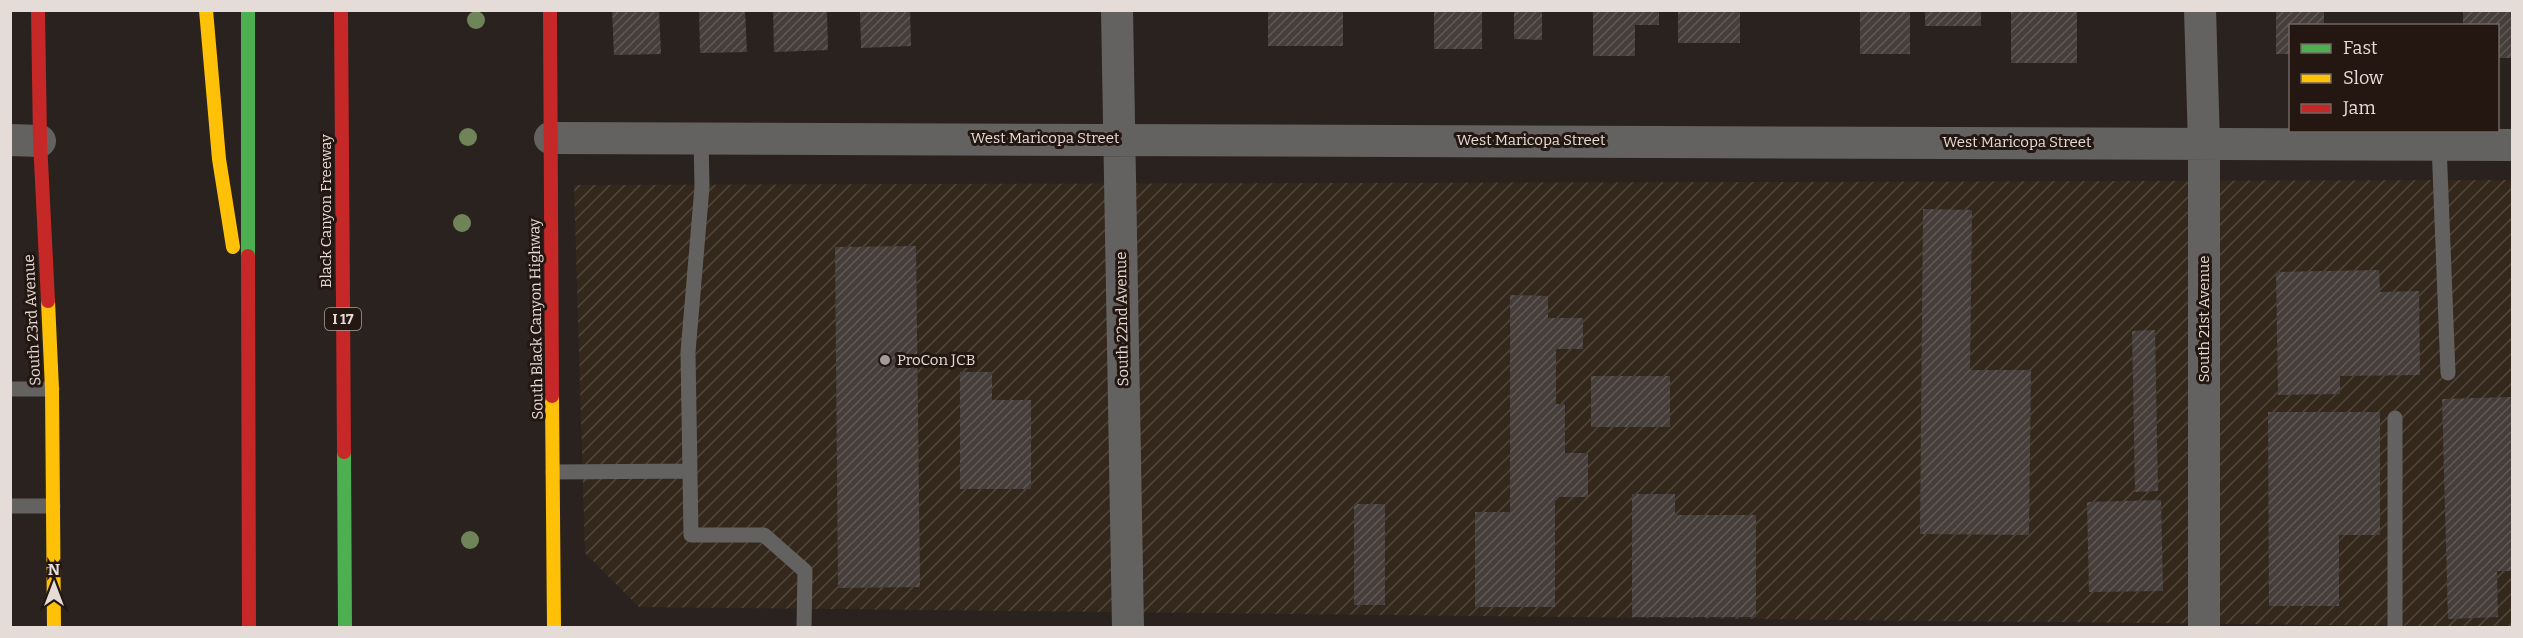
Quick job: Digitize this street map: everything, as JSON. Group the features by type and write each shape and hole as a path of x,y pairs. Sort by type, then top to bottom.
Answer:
{"main road":[{"name":"South 23rd Avenue","path":"38,10 25,140 52,389 54,627"},
{"path":"206,10 219,159 249,349"},
{"path":"248,10 249,627"},
{"name":"Black Canyon Freeway","path":"341,10 345,627"},
{"name":"South Black Canyon Highway","path":"550,10 554,627"}],"street":[{"name":"South 22nd Avenue","path":"1117,10 1128,627"},
{"name":"South 21st Avenue","path":"2200,10 2204,143 2204,627"},
{"name":"West Maricopa Street","path":"550,138 2512,145"}],"lane":[{"path":"701,137 702,187 688,352 691,535 764,535 805,571 804,627"},
{"path":"2439,144 2448,373"},
{"path":"10,389 52,389"},
{"path":"2395,418 2395,627"},
{"path":"553,472 690,471"},
{"path":"10,506 53,506"}],"shaded area":[{"path":"2512,180 2512,627 639,607 585,553 574,185"}],"building":[{"path":"612,10 659,10 661,54 614,55"},
{"path":"699,10 745,10 747,52 700,53"},
{"path":"773,10 827,10 828,50 774,52"},
{"path":"860,10 910,10 911,46 861,48"},
{"path":"1268,10 1343,10 1343,46 1268,46"},
{"path":"1434,10 1482,10 1482,49 1434,49"},
{"path":"1514,10 1542,10 1542,40 1514,39"},
{"path":"1593,10 1659,10 1659,25 1635,25 1635,56 1593,56"},
{"path":"1678,10 1740,10 1740,43 1678,43"},
{"path":"1860,10 1910,10 1910,54 1860,54"},
{"path":"1925,10 1981,10 1981,26 1925,26"},
{"path":"2011,10 2077,10 2077,63 2011,63"},
{"path":"2276,10 2324,10 2324,24 2289,24 2289,54 2276,54"},
{"path":"2463,10 2512,10 2512,58 2499,58 2499,24 2463,24"},
{"path":"1923,209 1972,210 1970,370 2031,370 2029,535 1920,534"},
{"path":"916,246 920,587 838,588 835,247"},
{"path":"2379,270 2380,292 2419,291 2420,375 2340,376 2340,394 2278,395 2276,272"},
{"path":"1510,295 1548,296 1548,318 1583,318 1583,349 1556,349 1556,404 1565,404 1565,453 1588,453 1588,497 1555,497 1555,607 1475,607 1475,512 1510,512"},
{"path":"2155,330 2158,491 2135,492 2132,331"},
{"path":"960,372 992,372 992,400 1031,400 1031,489 960,489"},
{"path":"1591,376 1670,376 1670,427 1591,427"},
{"path":"2511,397 2512,571 2497,571 2498,617 2448,619 2442,399"},
{"path":"2268,412 2380,412 2380,535 2339,535 2339,606 2269,606"},
{"path":"1632,494 1675,494 1675,515 1756,515 1756,617 1632,617"},
{"path":"2161,500 2163,591 2089,592 2087,502"},
{"path":"1354,504 1385,504 1385,605 1354,605"}],"traffic: fast":[{"path":"248,10 248,256"},
{"path":"344,452 345,628"}],"traffic: slow":[{"path":"206,10 219,159 233,247"},
{"path":"48,301 52,389 54,628"},
{"path":"552,396 554,628"}],"traffic: jam":[{"path":"38,10 40,141 48,301"},
{"path":"341,10 344,452"},
{"path":"550,10 552,396"},
{"path":"248,256 249,628"}],"place":[{"name":"ProCon JCB","path":"885,360"}]}
